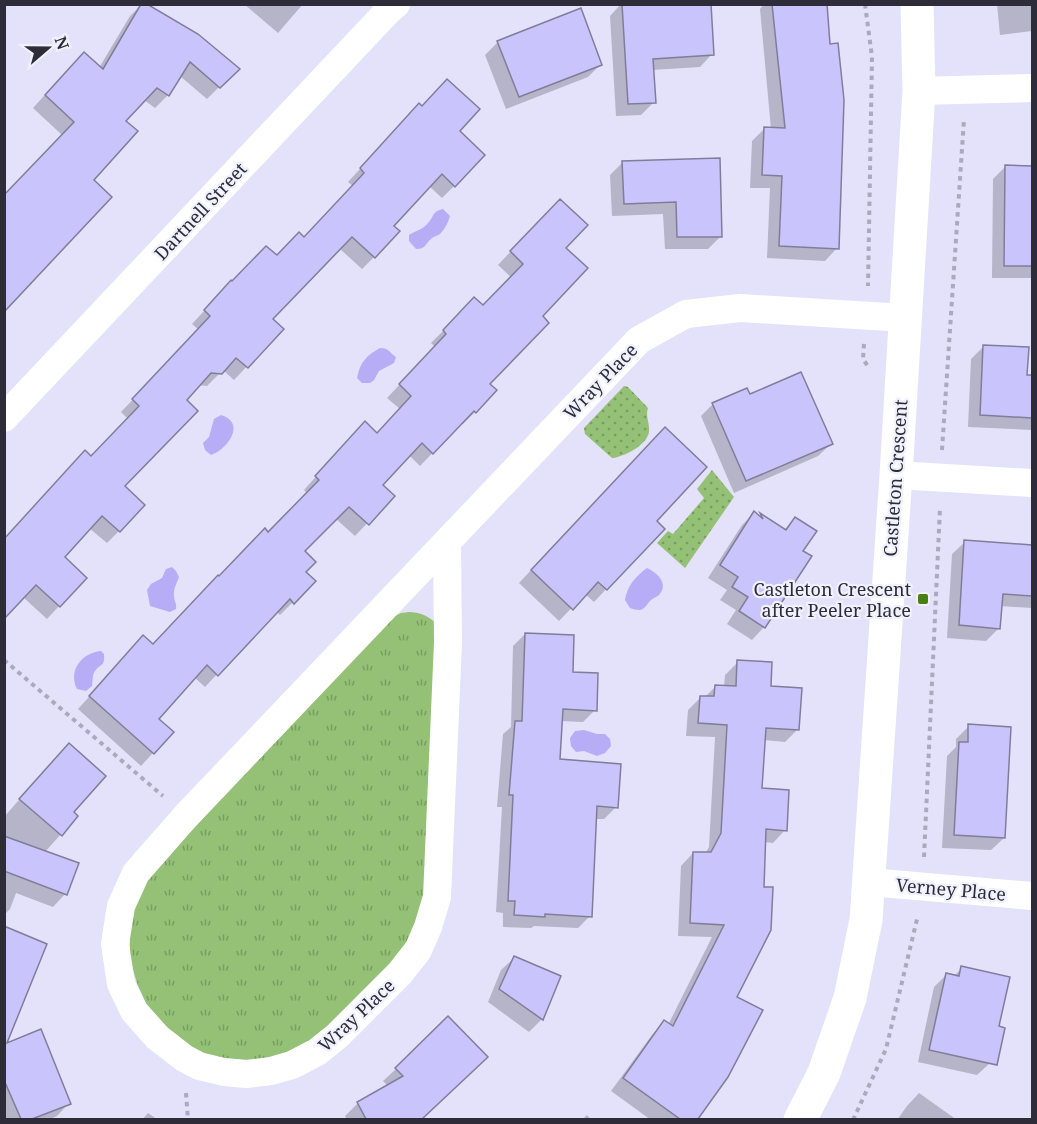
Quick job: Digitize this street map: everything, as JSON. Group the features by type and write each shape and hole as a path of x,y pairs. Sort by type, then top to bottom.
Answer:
{"street":[{"name":"Dartnell Street","path":"4,418 396,4"},
{"name":"Castleton Crescent","path":"800,1119 824,1073 850,998 866,920 919,91 917,4"},
{"path":"919,91 1032,88"},
{"name":"Wray Place","path":"447,543 448,642 437,897 418,950 400,973 338,1036 317,1052 292,1065 271,1071 246,1074 200,1066 184,1058 157,1037 134,1011 121,984 115,944 121,906 136,873 186,816 639,340 686,314 740,308 905,318"},
{"path":"896,475 1032,483"},
{"name":"Verney Place","path":"869,882 1032,896"}],"path":[{"path":"853,1119 886,1049 918,915 924,857 941,478 967,90"},
{"path":"4,660 186,816"}],"green space":[{"path":"624,386 628,387 648,408 649,432 644,441 634,450 612,458 585,434 584,428"},
{"path":"712,470 734,497 685,568 657,543 668,531 673,534 704,498 697,489"},
{"path":"410,612 426,616 439,626 428,891 404,950 312,1044 261,1061 216,1058 195,1050 176,1037 147,1005 134,973 130,959 130,933 135,907 145,884 160,864 391,618"}],"shaded area":[{"path":"443,209 450,216 445,228 424,247 416,249 409,241 409,235 424,227 435,213"},
{"path":"380,348 396,357 394,363 379,371 370,383 362,383 357,378 362,363"},
{"path":"221,415 233,424 232,436 223,448 211,455 205,450 203,443 209,437 214,419"},
{"path":"172,567 179,577 174,591 176,609 170,612 150,606 147,590 151,584 162,578 166,569"},
{"path":"647,568 661,579 662,591 642,609 630,608 625,600 628,590"},
{"path":"101,651 104,654 104,661 94,673 92,686 86,691 77,689 74,676 78,664 88,655"},
{"path":"584,730 605,734 610,739 611,746 605,753 597,756 584,751 576,752 571,746 570,738 575,731"}],"building":[{"path":"141,4 147,4 198,34 240,69 220,88 190,62 169,96 157,88 126,121 138,131 94,180 112,197 4,312 4,195 74,122 45,95 84,52 103,69"},
{"path":"622,4 711,4 714,55 653,59 656,103 628,104"},
{"path":"772,4 827,4 830,44 838,43 844,100 839,249 779,246 782,176 762,175 764,127 785,128"},
{"path":"581,8 602,65 519,97 497,41"},
{"path":"447,79 480,109 460,131 485,155 455,187 442,174 394,226 400,231 375,258 352,237 273,319 284,329 248,368 236,358 222,374 211,373 187,400 198,411 125,486 145,505 120,532 102,516 65,557 87,578 60,607 36,585 4,619 4,539 85,450 91,456 139,406 132,399 210,316 204,310 231,280 266,246 277,255 299,232 304,237 364,173 360,168 419,103 422,106"},
{"path":"720,158 722,237 677,237 676,202 624,204 622,161"},
{"path":"1005,165 1032,166 1032,266 1004,266"},
{"path":"560,199 588,225 566,248 588,268 543,316 549,323 490,384 497,390 476,413 474,411 433,454 422,443 383,485 395,496 369,525 349,507 305,551 316,562 306,572 316,581 294,604 290,599 218,676 207,665 159,719 174,732 154,754 89,696 143,635 153,644 265,528 268,532 319,480 315,476 365,421 377,433 411,396 399,384 446,334 443,330 474,297 483,305 523,264 510,251"},
{"path":"983,345 1029,347 1027,375 1032,375 1032,418 980,415"},
{"path":"801,372 833,444 746,481 712,403 747,388 750,394"},
{"path":"665,427 707,467 657,521 665,529 607,590 598,582 573,610 531,570"},
{"path":"754,511 763,519 760,513 786,530 795,517 817,531 803,551 812,556 765,628 739,611 748,597 732,587 738,577 720,565"},
{"path":"964,540 1032,545 1032,596 1003,594 1000,629 959,625"},
{"path":"525,633 574,635 573,672 598,673 597,711 563,709 560,759 621,764 618,808 597,806 592,917 514,915 515,901 508,901 513,795 509,795 515,721 522,721"},
{"path":"737,660 772,662 771,686 802,688 799,730 766,728 762,788 789,790 787,831 766,829 764,887 773,887 771,930 737,997 763,1010 728,1077 698,1119 680,1119 623,1078 664,1020 673,1026 724,925 690,923 693,852 711,852 721,833 727,725 698,723 700,696 714,696 715,685 736,686"},
{"path":"968,724 1011,727 1005,838 954,835 959,742 968,742"},
{"path":"69,743 106,776 74,812 78,816 62,836 19,799"},
{"path":"4,836 79,863 67,895 4,871"},
{"path":"4,926 47,944 7,1043 41,1029 71,1104 32,1119 21,1119 4,1080"},
{"path":"514,956 561,976 543,1020 499,989"},
{"path":"961,966 1010,977 999,1026 1005,1028 997,1065 929,1050 946,973 959,976"},
{"path":"448,1016 488,1057 422,1119 366,1119 357,1102 403,1076 395,1068"}],"place":[{"name":"Castleton Crescent after Peeler Place","path":"923,599"}]}
